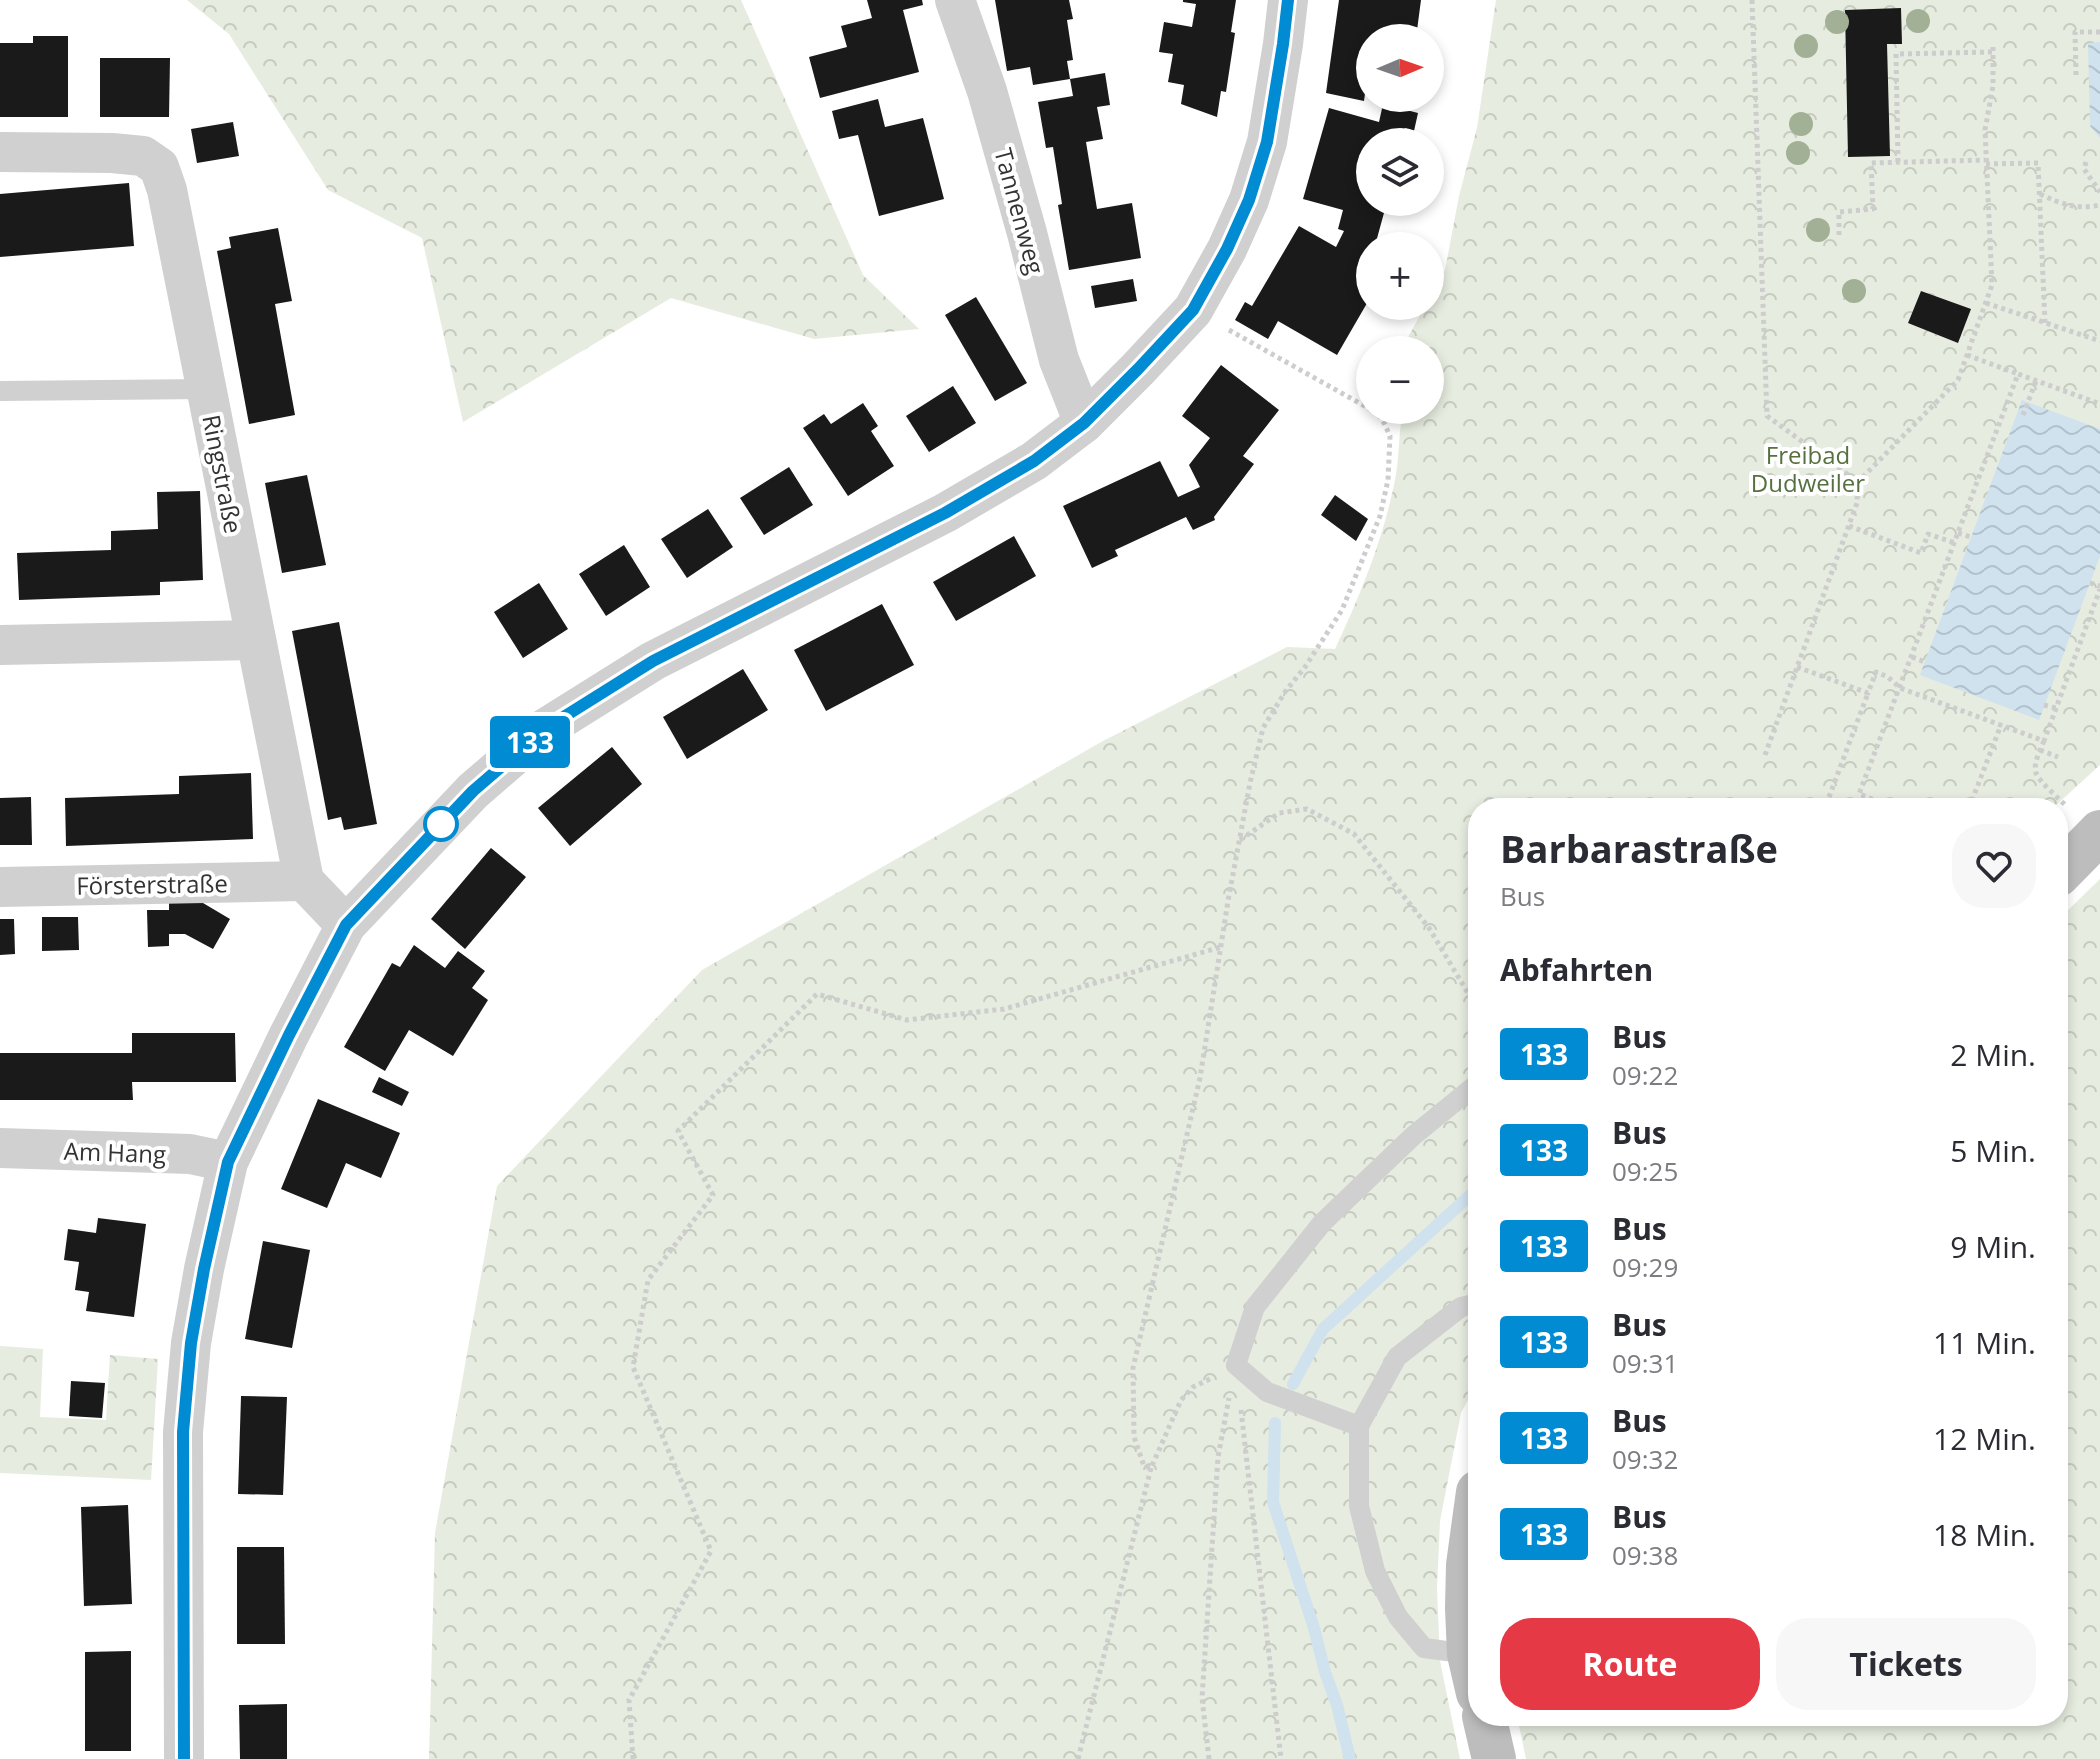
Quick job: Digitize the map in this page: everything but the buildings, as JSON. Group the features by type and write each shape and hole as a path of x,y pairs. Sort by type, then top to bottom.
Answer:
{"main road":[{"path":"2068,865 2100,832"},
{"path":"1486,1726 1494,1759"}],"street":[{"name":"Tannenweg","path":"955,0 987,91 1059,360 1084,423"},
{"path":"184,1759 183,1432 191,1343 204,1269 228,1162 346,925 473,791 546,728 653,661 945,513 1034,461 1084,423 1193,310 1227,249 1249,200 1267,142 1288,0"},
{"name":"Ringstraße","path":"0,152 112,153 143,156 159,167 167,190 304,881"},
{"path":"0,645 256,640"},
{"path":"304,881 346,925"},
{"name":"Försterstraße","path":"0,887 304,881"},
{"name":"Am Hang","path":"0,1148 190,1154 228,1162"}],"lane":[{"path":"0,391 206,389"},
{"path":"1359,1426 1267,1392 1236,1365 1255,1307 1322,1223 1413,1136 1468,1091"},
{"path":"1468,1305 1461,1307 1397,1357 1359,1426 1359,1506 1375,1571 1398,1617 1424,1648 1468,1670"}],"path":[{"path":"1752,0 1767,416 1858,482"},
{"path":"2076,75 2075,32 2100,32"},
{"path":"1765,755 1857,503 1858,482 1958,380 1992,285 1985,130 1993,86 1993,43"},
{"path":"1898,162 1896,54 1993,52"},
{"path":"2086,162 2084,169 2100,192"},
{"path":"1839,235 1839,212 1873,209 1871,163 2038,163 2045,323"},
{"path":"2040,194 2064,205 2084,208 2100,205"},
{"path":"1986,303 2100,341"},
{"path":"1193,310 1356,402"},
{"path":"1967,355 2100,404"},
{"path":"1869,798 1859,794 2018,374"},
{"path":"2023,415 2036,381"},
{"path":"1151,1468 1144,1466 1134,1437 1133,1368 1200,1078 1240,840 1263,728 1342,610 1380,516 1388,480 1390,436 1384,424"},
{"path":"1849,526 1921,553 1928,534 1955,543"},
{"path":"1958,533 1971,537"},
{"path":"2058,798 2035,771 2100,587 2090,583"},
{"path":"1912,657 1925,662"},
{"path":"1797,667 1868,693"},
{"path":"1829,797 1876,672 1888,677 1900,688 2044,741"},
{"path":"2044,705 2056,708"},
{"path":"1973,798 2001,725"},
{"path":"2040,750 2058,757"},
{"path":"1240,840 1279,813 1307,809 1354,834 1429,928 1468,993"},
{"path":"633,1759 629,1700 711,1551 633,1367 648,1280 713,1195 678,1131 817,994 907,1020 1004,1009 1221,947"},
{"path":"1078,1759 1151,1468 1181,1400 1193,1387 1236,1365"},
{"path":"1209,1759 1202,1698 1218,1457 1236,1365"},
{"path":"1236,1365 1281,1759"}],"green space":[{"path":"187,0 741,0 863,275 919,329 814,339 671,298 463,422 422,238 328,190 229,34"},
{"name":"Freibad Dudweiler","path":"1496,0 2100,0 2100,765 2064,798 1468,798 1468,1400 1461,1413 1440,1521 1437,1589 1440,1661 1460,1759 429,1759 435,1533 497,1186 702,970 1103,741 1287,647 1335,649 1377,548 1396,476 1401,424 1444,424 1444,336 1409,336 1417,320 1444,320 1444,272 1477,128"},
{"path":"2100,879 2100,1759 1526,1759 1519,1726 2068,1726 2068,910"},
{"path":"0,1346 43,1349 40,1417 106,1420 110,1355 158,1359 151,1480 0,1473"}],"water":[{"path":"2100,42 2100,138 2090,126 2088,43"},
{"path":"2022,400 2100,429 2100,556 2039,720 1920,675"}],"waterway":[{"path":"1293,1384 1323,1329 1468,1197"},
{"path":"1275,1423 1273,1502 1314,1628 1350,1759"}],"bus line":[{"name":"133","path":"184,1759 183,1432 191,1343 204,1269 228,1162 346,925 473,791 546,728 653,661 945,513 1034,461 1084,423 1193,310 1227,249 1249,200 1267,142 1288,0"}]}
